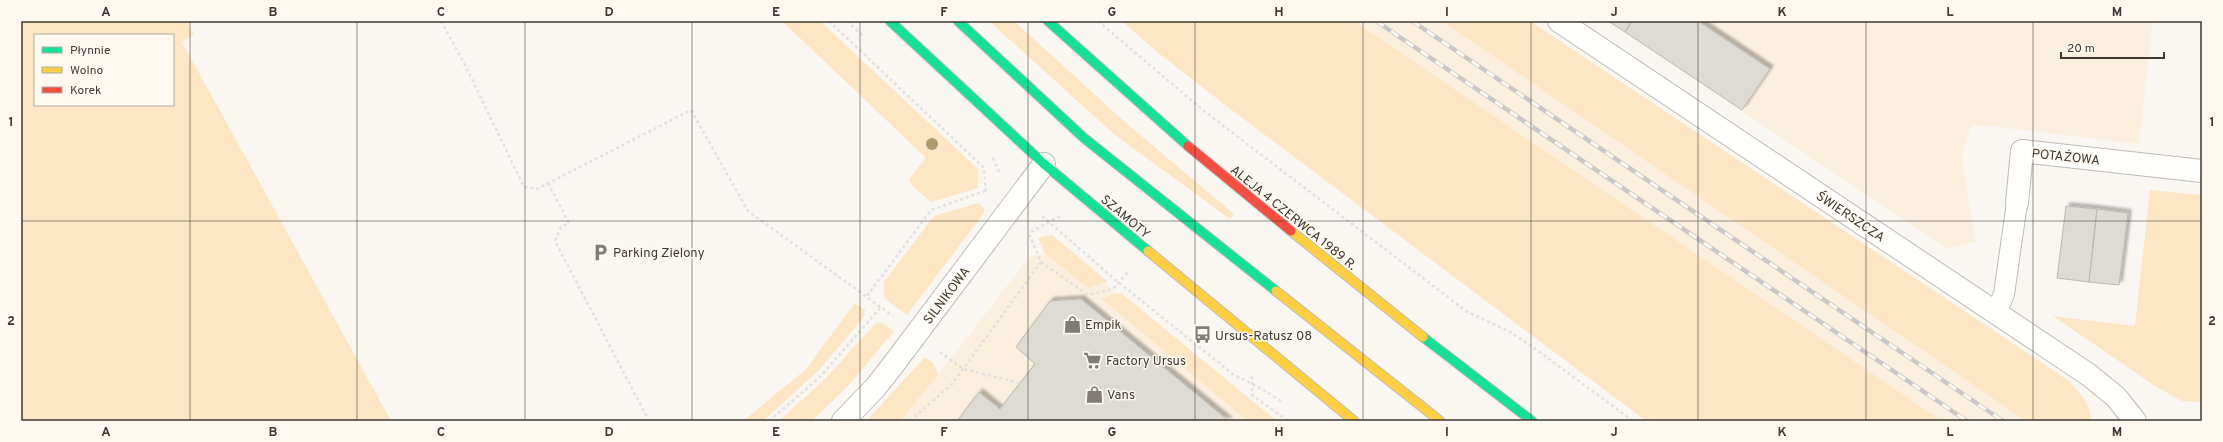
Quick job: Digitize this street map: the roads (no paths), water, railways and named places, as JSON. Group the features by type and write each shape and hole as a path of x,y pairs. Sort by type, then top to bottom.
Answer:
{"main road":[{"name":"SZAMOTY","path":"890,21 1044,164 1354,421"},
{"path":"958,21 1084,138 1440,421"},
{"name":"ALEJA 4 CZERWCA 1989 R.","path":"1048,21 1164,127 1374,299 1532,421"}],"street":[{"name":"ŚWIERSZCZA","path":"1559,21 1996,312 2104,386 2126,408 2135,421"},
{"name":"POTAŻOWA","path":"2017,203 2022,151 2202,171"},
{"name":"SILNIKOWA","path":"843,421 875,388 893,365 1044,164"}],"lane":[{"name":"POTAŻOWA","path":"1996,312 2004,294 2017,203"}],"railway":[{"path":"1376,21 1967,421"},
{"path":"1412,21 2003,421"}],"place":[{"name":"Parking Zielony","path":"600,252"},
{"name":"Empik","path":"1072,324"},
{"name":"Ursus-Ratusz 08","path":"1202,335"},
{"name":"Factory Ursus","path":"1093,360"},
{"name":"Vans","path":"1094,394"}]}
